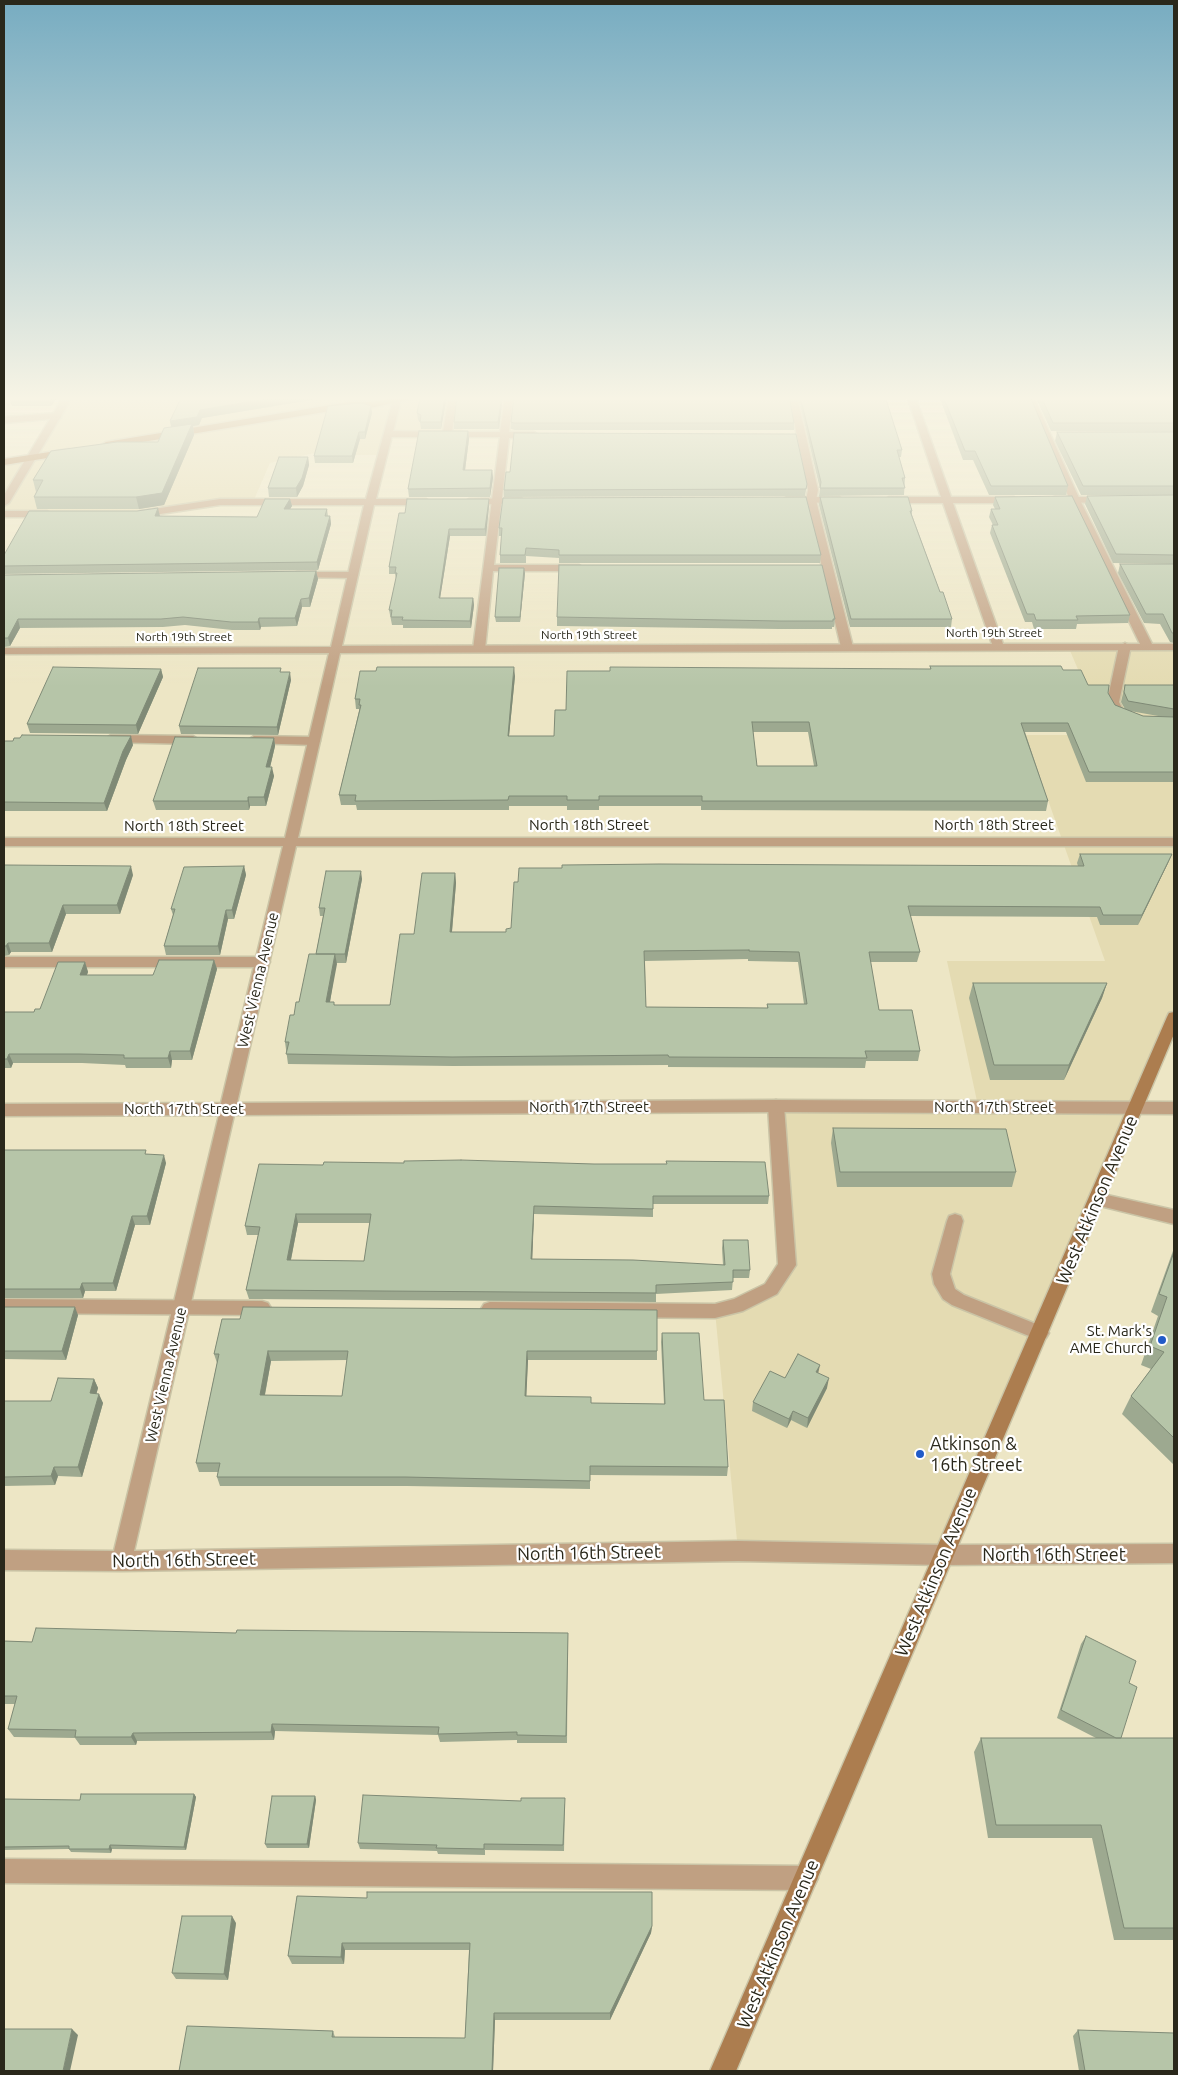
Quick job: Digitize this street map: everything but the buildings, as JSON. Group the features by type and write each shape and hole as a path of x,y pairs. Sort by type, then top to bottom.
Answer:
{"street":[{"name":"West Vienna Avenue","path":"122,1561 372,493"},
{"path":"479,649 496,493"},
{"path":"812,493 811,500 823,568 847,647"},
{"path":"944,493 998,646"},
{"path":"1072,493 1114,568 1147,646"},
{"path":"772,500 849,500"},
{"path":"878,500 1026,500"},
{"path":"1045,500 1115,500"},
{"path":"459,502 535,501"},
{"path":"130,514 220,502 440,502"},
{"path":"4,514 62,514"},
{"path":"488,568 588,568"},
{"path":"284,576 353,575"},
{"path":"1125,646 1113,702 1120,714 1140,720"},
{"name":"North 19th Street","path":"4,651 1174,646"},
{"path":"97,739 204,740"},
{"path":"242,740 314,741"},
{"name":"North 18th Street","path":"4,842 1174,842"},
{"path":"4,962 262,962"},
{"name":"West Atkinson Avenue","path":"723,2071 1137,1108 1174,1017"},
{"path":"473,1309 716,1311 737,1306 771,1289 787,1265 776,1106"},
{"name":"North 17th Street","path":"4,1110 776,1106 1174,1108"},
{"path":"1098,1198 1174,1217"},
{"path":"955,1221 941,1274 943,1284 949,1294 958,1300 1040,1333"},
{"path":"4,1306 276,1308"},
{"name":"North 16th Street","path":"4,1560 122,1561 738,1551 943,1556 1174,1554"},
{"path":"4,1872 806,1878"}],"shaded area":[{"path":"4,493 257,493 253,502 220,502 139,514 4,514"},
{"path":"1068,646 1174,647 1174,1017 943,1555 738,1551 715,1311 771,1289 787,1265 776,1106 978,1106 947,961 1105,961 1025,735 1106,735"}],"place":[{"name":"St. Mark's AME Church","path":"1162,1340"},
{"name":"Atkinson & 16th Street","path":"920,1454"}]}
